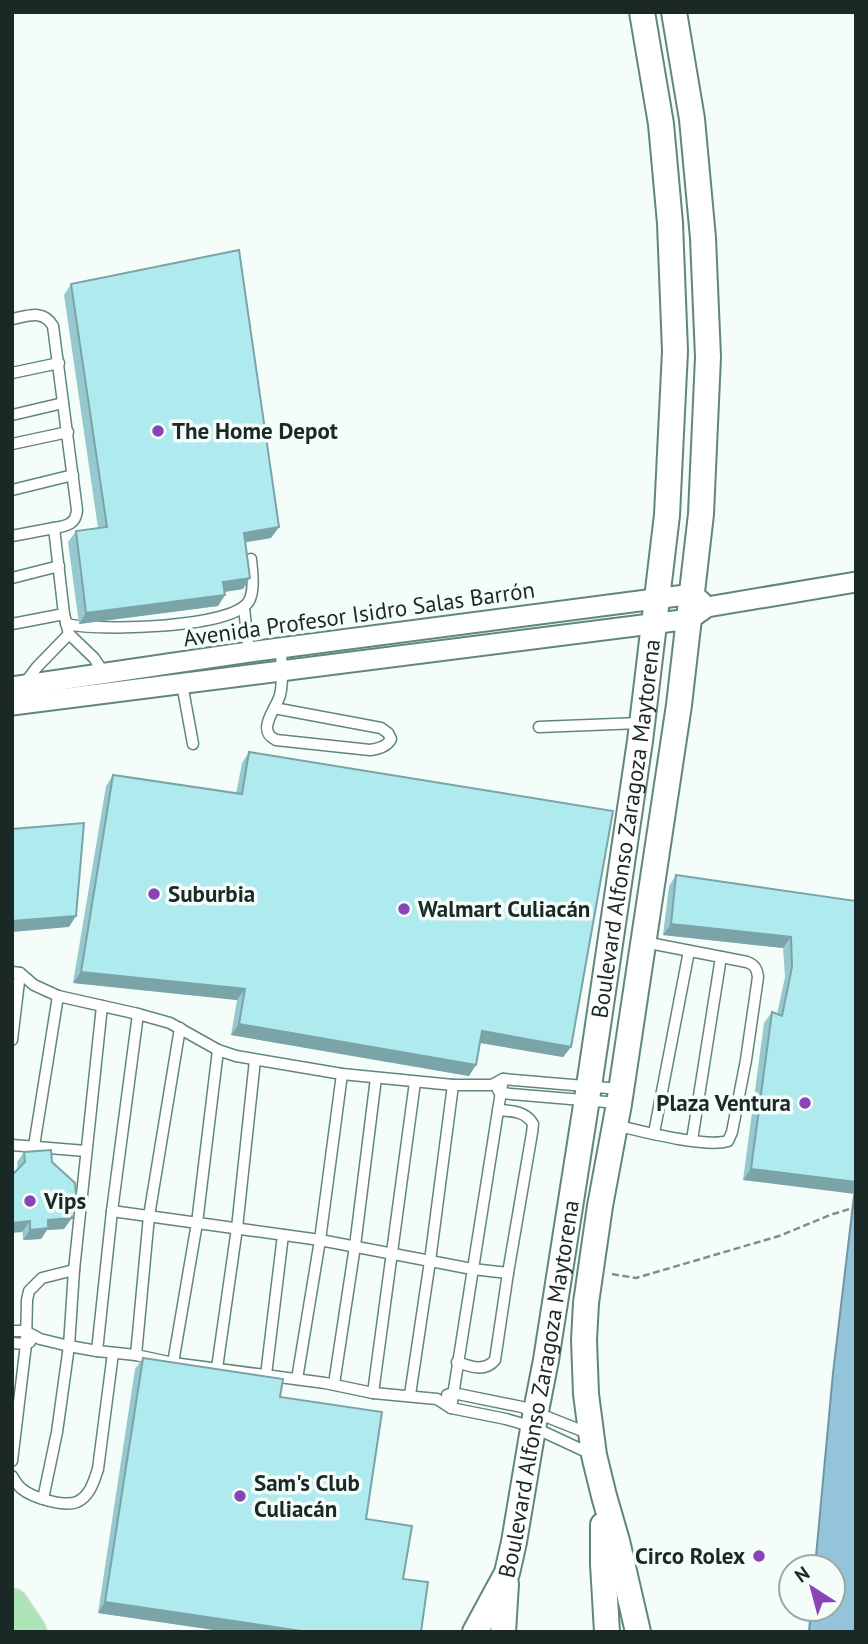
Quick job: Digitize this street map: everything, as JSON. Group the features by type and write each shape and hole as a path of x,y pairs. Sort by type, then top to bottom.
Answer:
{"main road":[{"path":"12,1605 30,1632"}],"street":[{"name":"Boulevard Alfonso Zaragoza Maytorena","path":"475,1632 507,1573 514,1542 588,1093 642,723 652,624 658,599 669,477 675,351 670,223 661,124 642,12"},
{"name":"Boulevard Alfonso Zaragoza Maytorena","path":"638,1632 593,1445 586,1394 584,1340 586,1303 600,1206 697,606 708,357 704,239 692,119 674,12"},
{"path":"661,124 692,119"},
{"name":"Avenida Profesor Isidro Salas Barrón","path":"12,705 652,624 697,606 856,582"},
{"name":"Avenida Profesor Isidro Salas Barrón","path":"18,686 250,652 658,599 697,606"},
{"path":"604,1496 603,1564 607,1632"},
{"path":"503,1632 507,1573"}],"lane":[{"path":"12,319 38,314 50,320 53,326 77,517 70,525 12,536"},
{"path":"12,373 58,363"},
{"path":"12,415 63,403"},
{"path":"12,444 68,432"},
{"path":"12,490 73,475"},
{"path":"54,528 66,624 104,673"},
{"path":"12,624 66,624 89,627 181,624 223,617 244,608 251,598 251,559"},
{"path":"12,578 58,566"},
{"path":"244,608 250,652"},
{"path":"18,686 37,667 66,624"},
{"path":"274,708 381,728 391,739 387,744 370,750 276,740 271,737 267,728 274,708 281,692 281,648"},
{"path":"182,684 194,744"},
{"path":"539,727 642,723"},
{"path":"451,1408 498,1110 496,1089 503,1079 588,1093 618,1106 654,1133 719,1143 731,1138 746,1060 758,972 754,964 747,962 644,943"},
{"path":"654,1133 689,951"},
{"path":"692,1140 721,957"},
{"path":"16,972 34,985 58,996 138,1013 170,1023 218,1050 255,1060 415,1082 588,1093 618,1106"},
{"path":"12,1040 16,972"},
{"path":"15,990 34,985"},
{"path":"34,1146 58,996"},
{"path":"43,1499 57,1432 69,1346 74,1270 102,1006"},
{"path":"97,1351 138,1013"},
{"path":"136,1354 149,1216 180,1028"},
{"path":"173,1363 197,1223 218,1050"},
{"path":"217,1368 237,1228 255,1060"},
{"path":"297,1379 320,1240 342,1074"},
{"path":"334,1384 376,1078"},
{"path":"373,1393 415,1082"},
{"path":"410,1395 453,1085"},
{"path":"457,1362 484,1368 495,1360 533,1124 519,1113 498,1110"},
{"path":"12,1145 86,1151"},
{"path":"112,1211 320,1240 472,1269 508,1273"},
{"path":"265,1375 283,1235"},
{"path":"12,1461 26,1344 29,1291 43,1278 74,1270"},
{"path":"12,1331 25,1331 40,1339 97,1351 136,1354 173,1363 334,1384 373,1393 437,1399 451,1408 506,1419 534,1420 593,1445"},
{"path":"12,1343 26,1344 40,1339"},
{"path":"12,1476 24,1491 43,1499 65,1504 77,1502 85,1496 93,1485 98,1469 113,1353"},
{"path":"437,1399 453,1393 510,1404 534,1420 593,1445"}],"path":[{"path":"590,1272 636,1278 779,1236 856,1207"}],"water":[{"path":"856,1179 856,1632 809,1632 810,1623 847,1623 847,1553 816,1553 833,1373"}],"building":[{"path":"239,250 279,527 244,533 250,578 223,582 225,595 86,613 76,531 107,527 71,284"},
{"name":"Walmart Culiacán","path":"249,752 613,811 571,1047 482,1031 476,1065 239,1024 245,989 81,972 113,775 242,794"},
{"path":"84,823 76,916 12,921 12,829"},
{"name":"Plaza Ventura","path":"676,875 856,901 856,1182 751,1169 772,1012 782,1016 792,967 791,937 671,924"},
{"path":"51,1150 52,1162 75,1183 77,1205 70,1206 72,1218 48,1220 48,1228 30,1230 30,1221 12,1223 12,1175 25,1162 24,1152"},
{"name":"Sam's Club Culiacán","path":"143,1358 283,1379 280,1397 382,1412 366,1519 412,1526 403,1579 428,1582 421,1632 308,1632 105,1602"}],"place":[{"name":"The Home Depot","path":"158,431"},
{"name":"Suburbia","path":"154,894"},
{"name":"Walmart Culiacán","path":"404,909"},
{"name":"Plaza Ventura","path":"805,1103"},
{"name":"Vips","path":"30,1201"},
{"name":"Sam's Club Culiacán","path":"240,1496"},
{"name":"Circo Rolex","path":"759,1556"}]}
